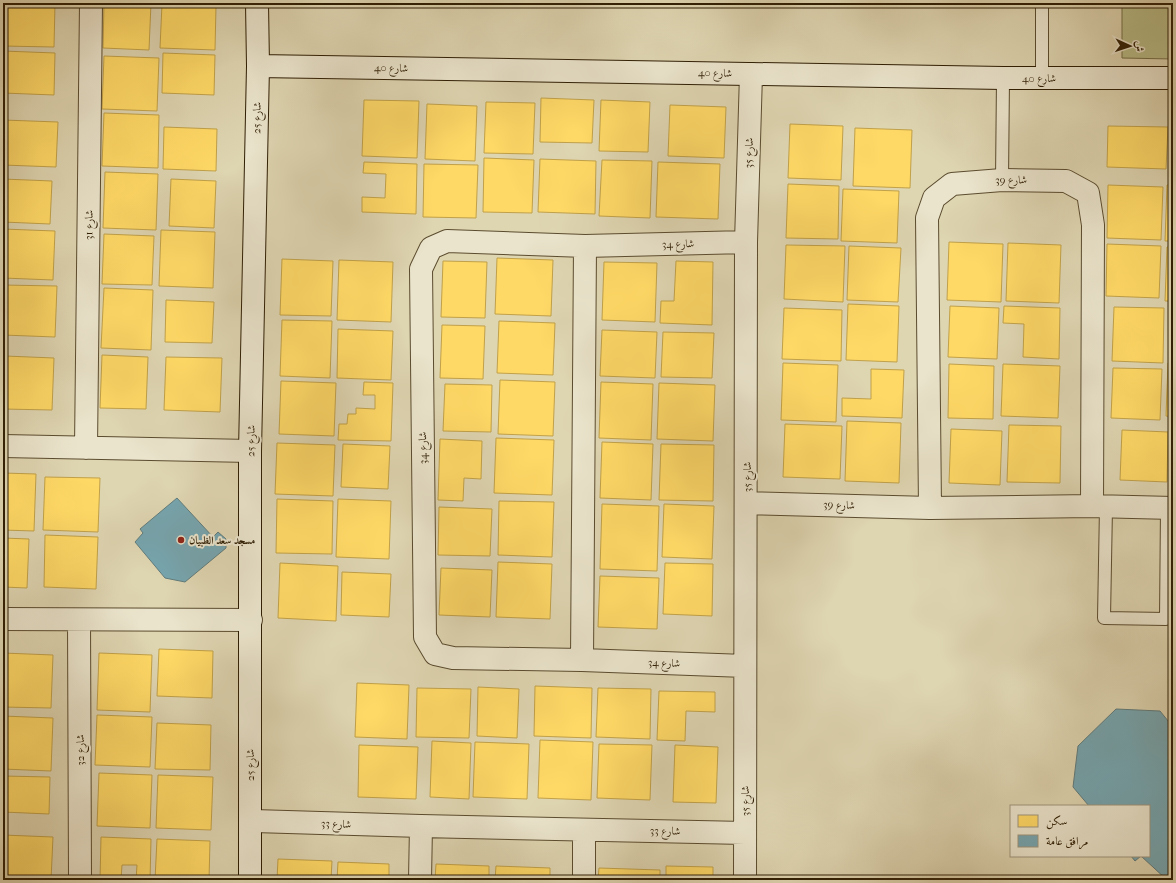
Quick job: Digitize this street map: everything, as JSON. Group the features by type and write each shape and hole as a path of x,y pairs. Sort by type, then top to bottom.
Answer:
{"street":[{"name":"شارع 31","path":"86,448 92,3"},
{"name":"شارع 25","path":"250,880 250,451 258,66 257,3"},
{"name":"شارع 40","path":"258,66 1003,78 1173,78"},
{"name":"شارع 35","path":"745,880 747,503 746,242 751,74"},
{"name":"شارع 39","path":"930,508 927,218 934,198 952,184 1002,180 1066,181 1088,194 1093,224 1099,506"},
{"name":"شارع 34","path":"745,666 582,660 453,658 435,654 425,637 421,269 431,248 447,241 585,246 746,242"},
{"path":"582,660 585,246"},
{"path":"3,446 250,451"},
{"name":"شارع 39","path":"747,503 930,508 1099,506 1170,508"},
{"path":"3,619 251,620"},
{"name":"شارع 32","path":"79,620 80,880"},
{"name":"شارع 33","path":"250,821 584,830 745,832"},
{"path":"420,880 421,826"},
{"path":"584,830 584,880"}],"lane":[{"path":"1042,3 1042,78"},
{"path":"1002,180 1003,78"},
{"path":"1099,506 1104,618 1166,619 1170,508"}],"green space":[{"path":"1122,3 1173,3 1173,59 1122,58"}],"building: سكن":[{"path":"3,3 55,4 54,47 3,46"},
{"path":"104,3 151,3 149,50 103,48"},
{"path":"162,4 216,6 215,50 160,48"},
{"path":"3,51 55,53 54,95 3,93"},
{"path":"163,53 215,55 214,95 162,93"},
{"path":"104,56 159,58 157,111 102,109"},
{"path":"541,98 594,100 592,143 540,142"},
{"path":"364,100 419,101 417,158 362,156"},
{"path":"601,100 650,102 648,152 599,151"},
{"path":"486,102 535,103 533,154 484,153"},
{"path":"427,104 477,106 475,161 425,159"},
{"path":"670,105 726,107 724,158 668,156"},
{"path":"104,113 159,115 158,168 102,166"},
{"path":"3,120 58,122 56,167 3,165"},
{"path":"790,124 843,126 841,180 788,178"},
{"path":"1108,126 1168,127 1166,169 1107,167"},
{"path":"164,127 217,129 216,171 163,169"},
{"path":"855,128 912,130 910,188 853,186"},
{"path":"484,158 534,160 532,213 483,212"},
{"path":"540,159 596,161 595,214 538,212"},
{"path":"602,160 652,161 650,218 599,216"},
{"path":"364,162 417,164 416,214 362,212 362,197 385,198 386,174 363,173"},
{"path":"658,162 720,164 718,219 656,217"},
{"path":"424,164 478,165 476,218 423,217"},
{"path":"105,172 158,174 156,230 103,228"},
{"path":"3,179 52,181 50,224 3,222"},
{"path":"171,179 216,181 214,228 169,226"},
{"path":"788,184 839,186 838,239 786,238"},
{"path":"1108,185 1163,187 1161,240 1107,238"},
{"path":"1167,185 1173,185 1173,241 1165,241"},
{"path":"843,189 899,191 897,243 841,241"},
{"path":"3,229 55,231 53,280 3,278"},
{"path":"161,230 215,232 213,288 159,286"},
{"path":"104,234 154,236 152,285 102,284"},
{"path":"949,242 1003,244 1001,302 947,300"},
{"path":"1008,243 1061,245 1059,303 1006,301"},
{"path":"1107,244 1161,246 1159,298 1106,296"},
{"path":"786,245 845,246 843,302 784,299"},
{"path":"849,246 901,248 898,302 847,300"},
{"path":"1167,247 1173,247 1173,301 1165,301"},
{"path":"497,258 553,260 551,316 495,314"},
{"path":"282,259 333,261 331,316 280,315"},
{"path":"339,260 393,262 391,322 337,320"},
{"path":"443,261 487,262 485,318 441,317"},
{"path":"676,261 713,262 712,325 660,323 661,301 674,301"},
{"path":"604,262 657,263 655,322 602,320"},
{"path":"3,285 57,286 55,337 3,335"},
{"path":"104,288 153,290 151,350 101,348"},
{"path":"166,300 214,302 212,343 165,342"},
{"path":"848,304 899,306 897,362 846,360"},
{"path":"950,306 999,308 997,359 948,357"},
{"path":"1004,306 1060,308 1059,359 1023,357 1024,324 1003,323"},
{"path":"1173,306 1173,357 1171,357"},
{"path":"1114,307 1164,308 1163,363 1112,361"},
{"path":"784,308 842,310 841,361 782,359"},
{"path":"282,320 332,321 330,378 280,376"},
{"path":"499,321 555,323 553,375 497,373"},
{"path":"442,325 485,326 483,379 440,378"},
{"path":"338,329 393,331 391,380 337,378"},
{"path":"602,330 657,332 655,378 600,376"},
{"path":"663,332 714,333 712,378 661,377"},
{"path":"102,355 148,357 146,409 100,408"},
{"path":"5,356 54,358 52,410 3,409"},
{"path":"166,357 222,358 220,412 164,410"},
{"path":"783,363 838,365 836,422 781,420"},
{"path":"1168,363 1173,363 1173,417 1166,416"},
{"path":"949,364 994,366 993,419 948,418"},
{"path":"1003,364 1060,366 1058,418 1001,416"},
{"path":"1113,368 1162,369 1160,420 1111,418"},
{"path":"871,369 904,370 902,418 842,416 842,398 871,399"},
{"path":"500,380 555,382 553,436 498,434"},
{"path":"281,381 336,383 334,436 279,434"},
{"path":"364,382 393,383 391,441 338,440 339,424 347,424 348,414 356,414 356,408 375,409 375,395 363,395"},
{"path":"601,382 653,384 651,440 599,438"},
{"path":"659,383 715,385 713,441 657,439"},
{"path":"445,384 492,385 491,432 443,431"},
{"path":"847,421 901,423 899,483 845,481"},
{"path":"785,424 842,426 840,479 783,477"},
{"path":"1009,425 1061,426 1060,483 1007,482"},
{"path":"951,429 1002,431 1000,485 949,483"},
{"path":"1122,430 1168,432 1167,482 1120,480"},
{"path":"496,438 554,440 552,495 494,493"},
{"path":"440,439 482,441 481,479 464,478 463,501 438,500"},
{"path":"602,442 653,444 651,500 600,498"},
{"path":"277,443 335,445 333,496 275,494"},
{"path":"343,444 390,446 388,489 341,487"},
{"path":"661,444 714,445 713,501 659,500"},
{"path":"3,473 36,474 34,531 3,530"},
{"path":"45,477 100,478 98,532 43,530"},
{"path":"277,499 333,501 332,554 276,553"},
{"path":"338,499 391,501 389,559 336,557"},
{"path":"499,501 554,502 552,557 498,555"},
{"path":"602,504 659,506 657,571 600,569"},
{"path":"664,504 714,506 712,559 662,557"},
{"path":"439,507 492,509 490,556 438,555"},
{"path":"45,535 98,537 96,589 44,587"},
{"path":"3,538 29,539 27,588 3,587"},
{"path":"498,562 552,564 550,619 496,617"},
{"path":"280,563 338,566 336,621 278,618"},
{"path":"665,563 713,564 712,616 663,614"},
{"path":"441,568 492,570 490,617 439,615"},
{"path":"342,572 391,574 389,617 341,615"},
{"path":"600,576 659,578 657,629 598,627"},
{"path":"159,649 213,651 212,698 157,696"},
{"path":"3,653 53,655 51,708 3,707"},
{"path":"99,653 152,655 150,712 97,710"},
{"path":"357,683 409,685 407,739 355,737"},
{"path":"535,686 592,688 591,738 534,736"},
{"path":"478,687 519,689 517,738 477,736"},
{"path":"417,688 471,689 469,738 416,737"},
{"path":"598,688 651,689 650,739 596,737"},
{"path":"659,691 715,692 715,712 686,711 685,741 657,740"},
{"path":"97,715 152,717 150,767 95,765"},
{"path":"3,716 53,718 51,771 3,769"},
{"path":"157,723 211,725 210,770 155,769"},
{"path":"540,740 593,742 591,800 538,798"},
{"path":"432,741 471,743 469,799 430,797"},
{"path":"475,742 529,744 527,799 473,797"},
{"path":"599,744 652,745 650,800 597,798"},
{"path":"359,745 418,747 416,799 358,797"},
{"path":"675,745 718,747 716,803 673,802"},
{"path":"99,773 152,775 150,828 97,826"},
{"path":"158,775 213,777 211,830 156,828"},
{"path":"3,776 50,777 49,814 3,812"},
{"path":"3,835 53,837 51,880 3,880"},
{"path":"101,837 151,839 150,880 136,880 137,865 122,865 121,880 100,880"},
{"path":"157,839 210,841 209,880 155,880"},
{"path":"278,859 332,861 331,880 277,880"},
{"path":"338,862 389,864 389,880 337,880"},
{"path":"436,864 489,866 489,880 435,880"},
{"path":"496,866 550,868 550,880 495,880"},
{"path":"666,866 713,867 713,880 666,880"},
{"path":"599,868 660,870 660,880 598,880"}],"building: مرافق عامة":[{"name":"مسجد سعد الظبيان","path":"177,498 213,537 218,532 226,539 226,548 185,582 165,578 135,542 143,533 140,529"},
{"path":"1116,709 1160,711 1173,727 1173,880 1167,880 1142,857 1150,857 1150,805 1088,805 1073,787 1078,746"},
{"path":"1132,857 1140,857 1135,861"}],"place":[{"name":"مسجد سعد الظبيان","path":"181,540"}]}
